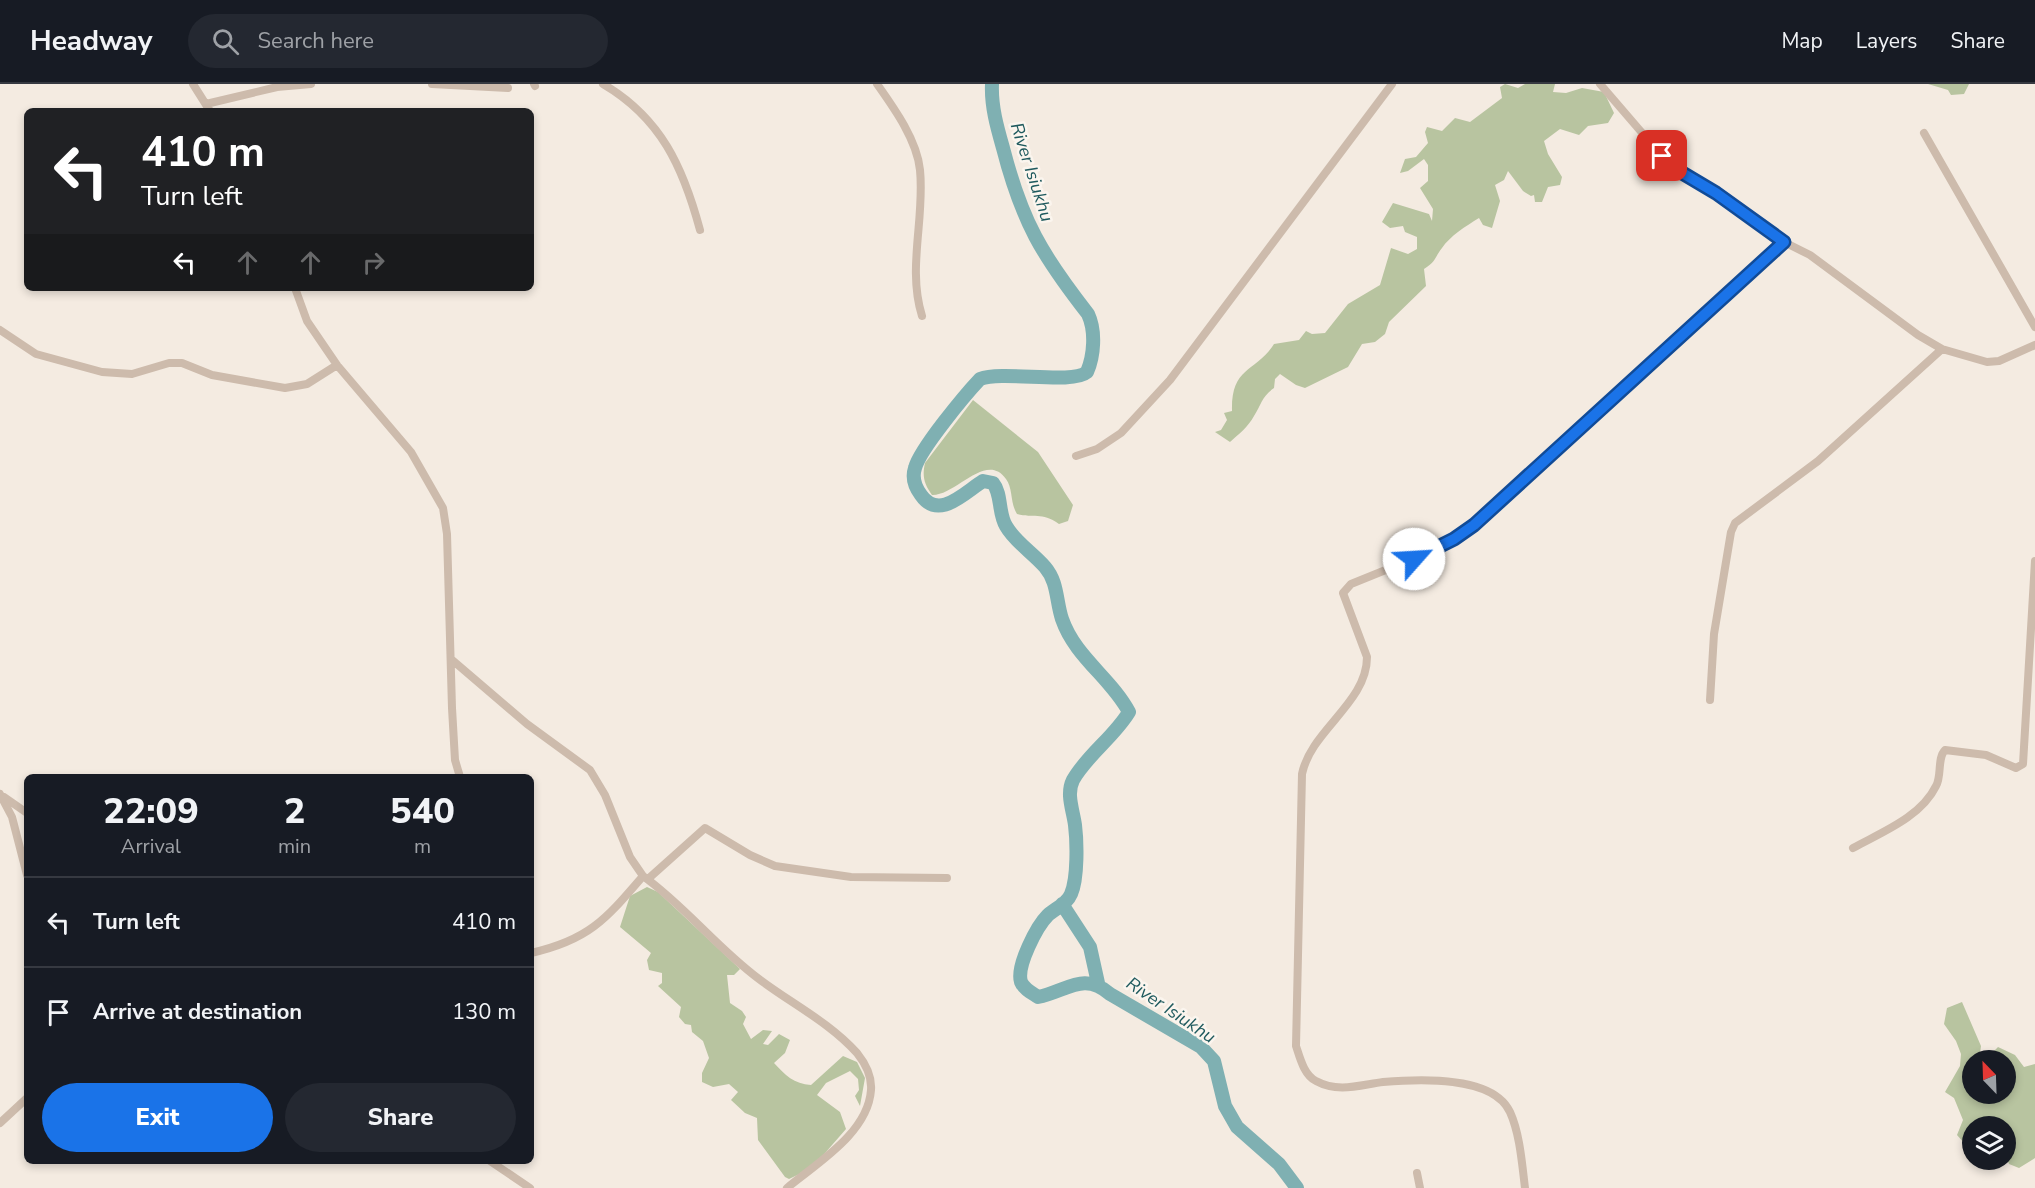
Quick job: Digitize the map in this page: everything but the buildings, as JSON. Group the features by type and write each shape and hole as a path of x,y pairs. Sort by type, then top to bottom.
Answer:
{"street":[{"path":"193,84 208,108 277,87 311,84"},
{"path":"432,84 508,88"},
{"path":"603,84 654,125 679,166 700,230"},
{"path":"877,84 906,130 920,169 915,274 916,297 922,316"},
{"path":"1076,456 1097,449 1121,433 1170,380 1392,84"},
{"path":"1600,84 1654,147 1679,171 1716,193 1784,242 1810,255 1854,290 1942,349 1987,362 1999,361 2035,345"},
{"path":"1924,133 2035,327"},
{"path":"1525,1188 1510,1112 1497,1095 1465,1084 1417,1082 1382,1082 1340,1089 1314,1080 1305,1070 1296,1046 1294,1038 1300,962 1302,774 1309,754 1355,692 1367,667 1367,657 1343,593 1351,585 1430,552 1474,525 1784,242"},
{"path":"296,291 307,321 337,365 411,452 443,508 447,534 454,739 460,774"},
{"path":"0,330 36,354 102,372 132,374 169,363 182,363 212,375 285,388 307,384 337,365"},
{"path":"1710,700 1714,634 1731,532 1735,523 1818,462 1942,349"},
{"path":"1853,848 1895,825 1923,804 1938,783 1941,754 1945,750 1986,755 2016,768 2024,764 2035,561"},
{"path":"451,658 527,724 590,770 605,795 630,857 645,878 758,978 841,1037 859,1055 869,1073 871,1090 866,1114 847,1137 788,1188"},
{"path":"1,795 24,811"},
{"path":"1,795 12,817 24,863"},
{"path":"534,952 568,943 589,932 608,918 645,878 705,828 750,855 775,866 851,877 946,878"},
{"path":"0,1123 24,1101"},
{"path":"496,1164 508,1170 530,1188"},
{"path":"1418,1173 1420,1188"}],"green space":[{"path":"1505,84 1518,88 1525,84 1555,84 1553,92 1566,93 1582,88 1604,92 1614,113 1608,123 1588,126 1579,135 1560,129 1544,141 1548,154 1562,177 1560,185 1548,187 1542,202 1535,202 1534,195 1531,196 1523,191 1508,171 1504,180 1495,185 1500,201 1492,228 1483,225 1479,218 1449,239 1424,269 1426,286 1389,322 1385,334 1375,342 1362,344 1348,367 1305,388 1280,374 1275,379 1274,388 1264,397 1249,424 1237,436 1230,442 1215,432 1221,430 1227,420 1224,413 1232,411 1235,386 1240,378 1274,344 1299,340 1306,331 1312,334 1325,333 1348,304 1380,285 1391,248 1408,254 1417,249 1417,237 1405,232 1403,226 1390,228 1382,222 1393,203 1429,214 1432,221 1433,209 1420,188 1428,181 1428,165 1424,159 1408,171 1400,173 1405,159 1416,157 1428,143 1425,132 1427,127 1442,131 1455,118 1470,122 1502,98 1500,87"},
{"path":"1928,84 1969,84 1964,94 1951,95 1948,90"},
{"path":"973,400 1038,452 1073,505 1068,521 1059,524 1042,516 1017,514 1006,479 998,472 989,470 970,477 951,489 932,495 924,480 925,463"},
{"path":"647,887 658,892 740,969 734,975 727,975 730,1003 742,1011 746,1017 743,1024 751,1039 763,1030 772,1031 763,1044 768,1045 779,1034 790,1040 785,1053 774,1063 786,1075 800,1083 811,1085 843,1056 857,1062 865,1078 860,1106 855,1096 859,1090 858,1079 850,1071 826,1083 817,1095 840,1112 846,1129 812,1168 789,1179 785,1177 758,1140 757,1118 745,1113 731,1100 738,1092 729,1084 713,1087 702,1082 702,1073 709,1058 703,1041 692,1032 691,1025 685,1024 679,1017 681,1007 658,986 662,983 662,973 649,970 647,960 651,953 620,927 630,896"},
{"path":"1962,1002 1981,1046 1980,1050 1962,1050 1962,1104 2016,1104 2016,1056 2024,1067 2035,1064 2035,1158 2019,1168 2016,1167 2016,1116 1962,1118 1954,1098 1945,1092 1960,1066 1961,1054 1956,1041 1944,1024 1947,1008"},
{"path":"1962,1122 1962,1141 1957,1135"}],"waterway":[{"name":"River Isiukhu","path":"992,84 992,100 997,124 1018,197 1035,237 1058,274 1088,314 1093,336 1091,359 1087,372 1079,376 1053,378 1004,376 980,379 925,448 915,468 915,482 921,495 928,502 936,505 952,502 983,481 993,483 998,493 1006,526 1049,573 1062,619 1075,645 1113,688 1129,712 1073,780 1070,796 1076,850 1073,887 1067,901 1048,915 1033,937 1024,957 1020,975 1021,982 1026,989 1038,997 1083,983 1101,987 1201,1047 1214,1061 1225,1106 1237,1127 1279,1164 1297,1188"},
{"name":"River Isiukhu","path":"1062,904 1090,947 1098,983"}],"route":[{"path":"1414,559 1454,539 1474,525 1546,456 1655,362 1784,242 1716,193 1679,171 1662,156"}]}
